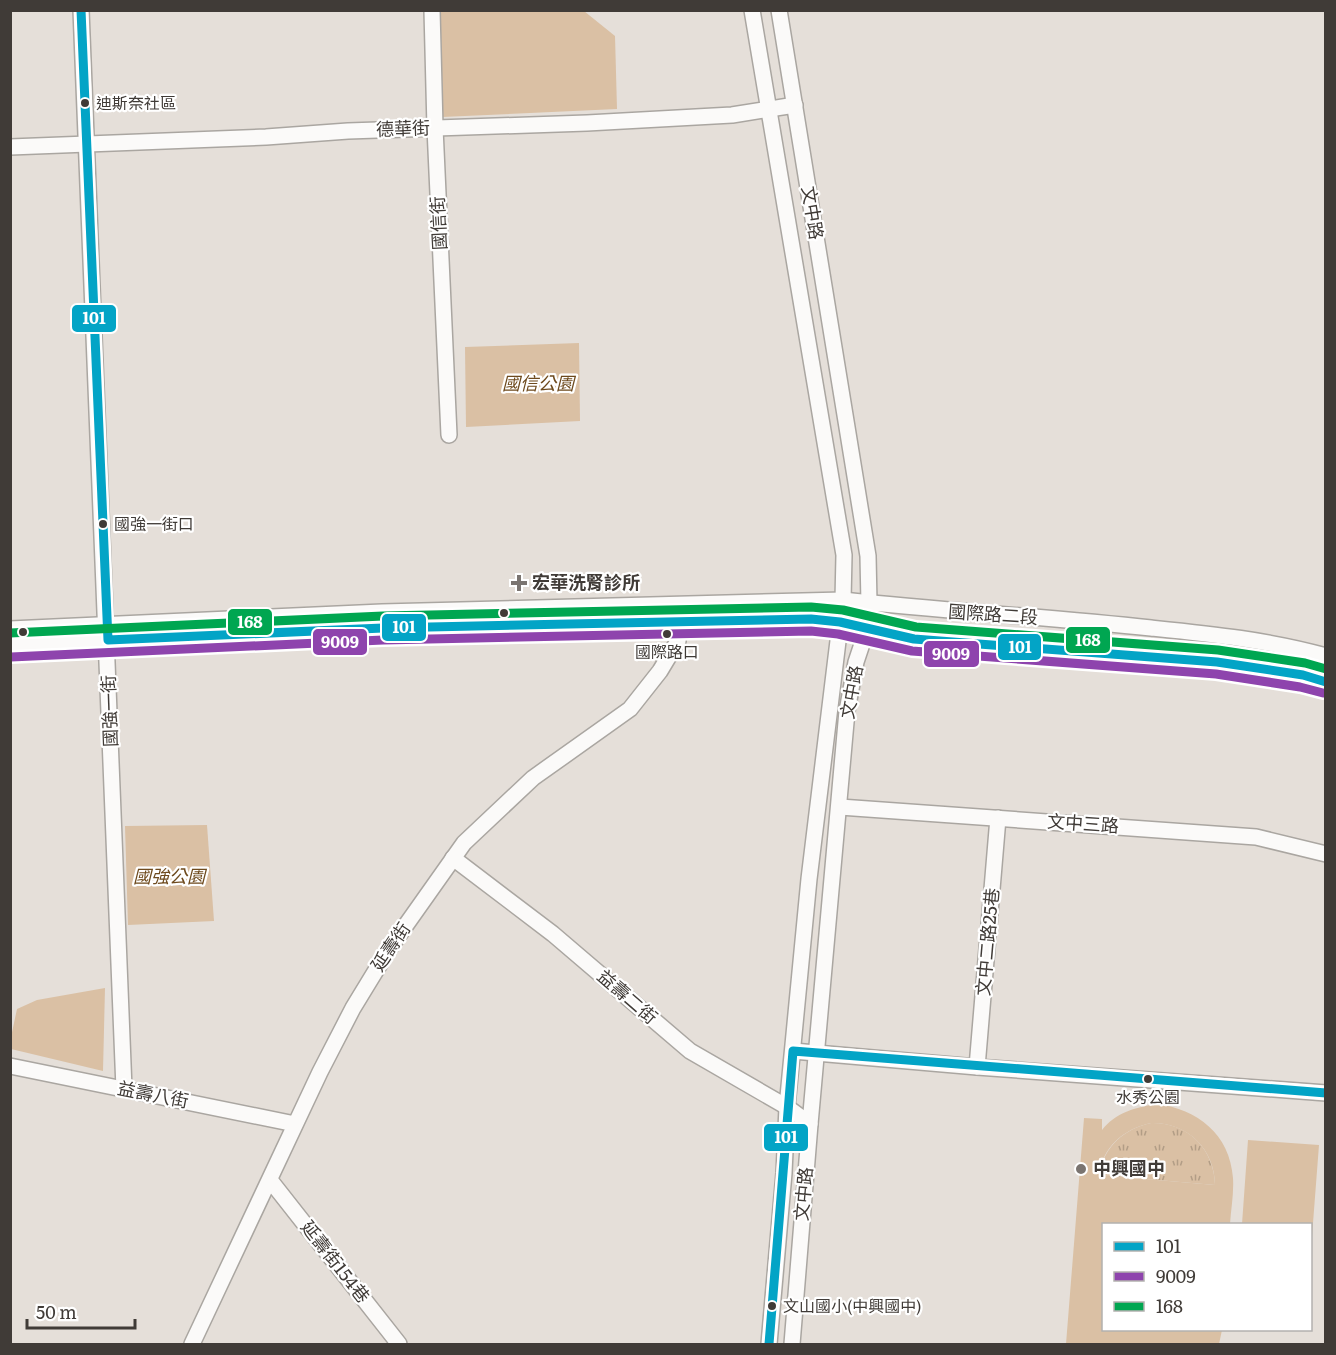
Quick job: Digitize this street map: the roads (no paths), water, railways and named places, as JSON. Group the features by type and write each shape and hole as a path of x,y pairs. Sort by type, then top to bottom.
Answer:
{"street":[{"name":"國強一街","path":"81,10 108,640 124,1089"},
{"name":"國信街","path":"432,10 449,435"},
{"name":"文中路","path":"752,10 844,555 843,600 809,879 787,1107 784,1173 769,1344"},
{"name":"文中路","path":"779,10 868,555 869,603 867,629 856,662 847,711 792,1344"},
{"name":"德華街","path":"10,147 587,123 732,115 795,105"},
{"name":"國際路二段","path":"10,629 382,612 843,600 916,609 1087,621 1206,634 1267,643 1326,656"},
{"name":"國際路二段","path":"10,645 383,628 802,619 840,622 914,639 1217,662 1303,675 1326,682"},
{"name":"延壽街","path":"192,1344 295,1124 370,977 464,843 533,778 630,709 660,671 678,641 679,621"},
{"name":"文中三路","path":"840,807 1256,837 1326,854"},
{"name":"文中二路25巷","path":"977,1067 998,818"},
{"name":"益壽二街","path":"453,858 553,934 690,1051 787,1107 810,1124"},
{"path":"793,1051 1326,1093"},
{"name":"益壽八街","path":"10,1066 295,1124"},
{"name":"延壽街154巷","path":"270,1180 399,1344"}],"place":[{"name":"迪斯奈社區","path":"85,103"},
{"name":"國強一街口","path":"103,524"},
{"name":"宏華洗腎診所","path":"519,583"},
{"name":"國際路口","path":"667,634"},
{"name":"水秀公園","path":"1148,1079"},
{"name":"中興國中","path":"1081,1169"},
{"name":"文山國小(中興國中)","path":"772,1306"}],"park label":[{"name":"國信公園","path":"538,384"},
{"name":"國強公園","path":"169,877"}]}
